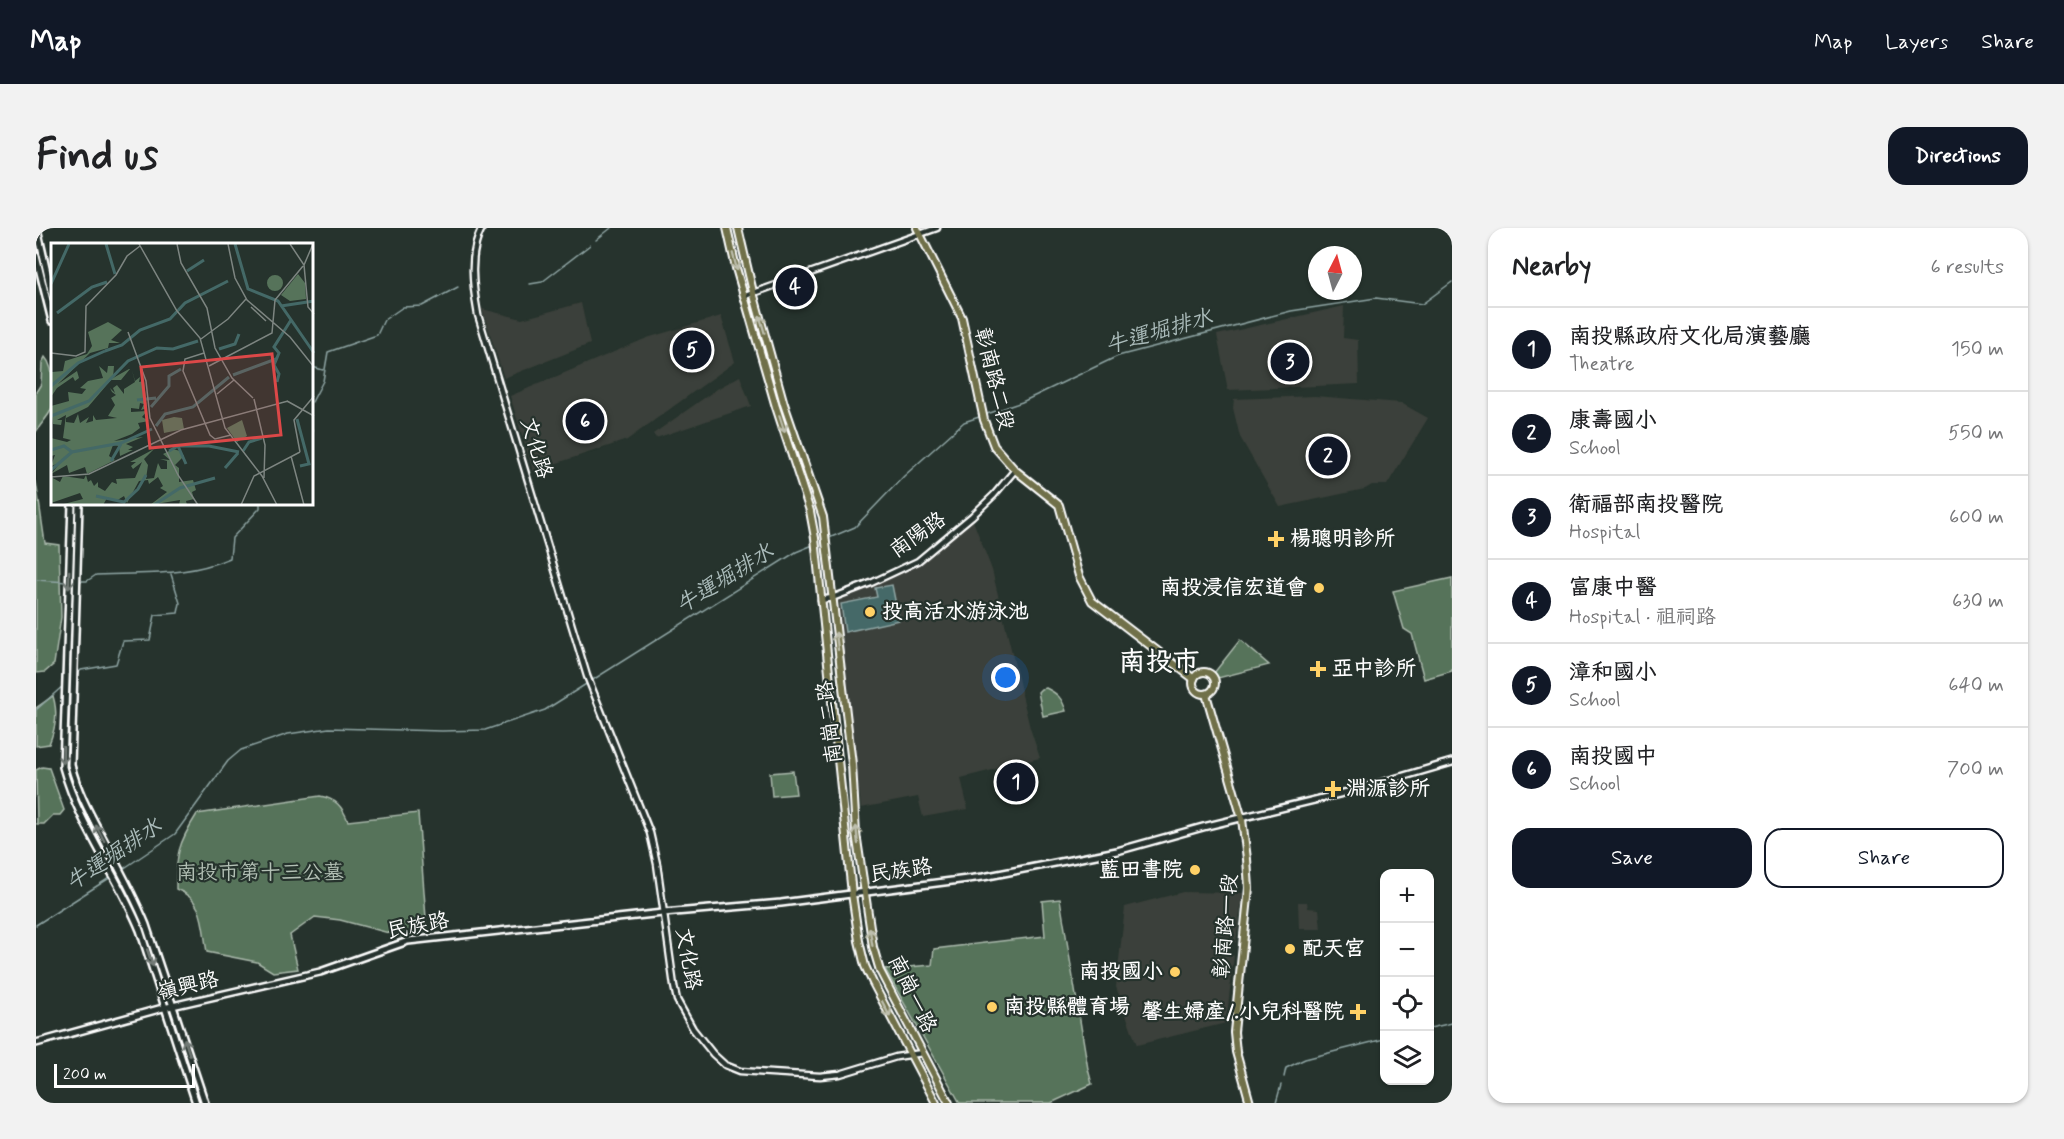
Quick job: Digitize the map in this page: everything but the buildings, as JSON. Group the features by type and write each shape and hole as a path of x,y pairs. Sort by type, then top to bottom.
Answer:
{"main road":[{"path":"37,228 51,291"},
{"path":"727,228 745,296"},
{"path":"738,228 753,292"},
{"name":"彰南路二段","path":"918,230 962,318 984,416 994,447 1015,470 1059,505 1080,576 1092,601 1194,679 1195,689 1206,694 1224,752"},
{"path":"36,256 51,317"},
{"name":"南崗二路","path":"753,292 784,404 819,502 827,548 852,764 856,833 865,893"},
{"name":"南崗二路","path":"745,296 810,511 815,538 852,894"},
{"path":"72,506 63,767 69,791 129,903 150,955 196,1103"},
{"path":"79,506 71,765 75,782 85,805 135,898 156,952 205,1103"},
{"name":"彰南路二段","path":"1194,679 1202,672 1212,675 1215,687 1206,694"},
{"name":"彰南路一段","path":"1224,752 1242,819 1247,859 1249,888 1234,1032 1236,1052 1250,1103"},
{"name":"民族路","path":"347,963 394,945 424,938 865,893 983,877 1060,863 1360,789 1452,762"},
{"name":"南崗一路","path":"865,893 873,947 880,971 949,1103"},
{"name":"南崗一路","path":"852,894 865,966 936,1103"},
{"name":"嶺興路","path":"36,1043 165,1008 320,972 347,963"}],"street":[{"name":"文化路","path":"482,228 473,261 474,292 478,315 587,675 650,833 657,864 677,1000 696,1034 725,1065 740,1071 820,1076 840,1074 896,1057 922,1053"},
{"path":"745,296 918,230 937,228"},
{"name":"南陽路","path":"821,600 832,598 918,561 972,516 1015,470"}],"shaded area":[{"path":"581,303 590,344 504,378 482,309 522,319"},
{"path":"1344,306 1343,338 1358,340 1359,384 1228,390 1217,335"},
{"path":"721,316 735,362 627,440 533,471 510,396 647,338"},
{"path":"740,376 751,406 656,438 653,434 717,389"},
{"path":"1315,396 1401,403 1428,418 1387,485 1372,485 1365,489 1280,507 1240,437 1233,408 1234,399"},
{"path":"972,518 992,570 1030,728 1040,758 961,778 968,809 923,817 918,797 861,808 838,601 916,567"},
{"name":"南投國小","path":"1183,892 1243,893 1236,942 1230,945 1229,952 1234,956 1226,1023 1137,1045 1116,987 1125,907"},
{"path":"1298,902 1307,902 1308,908 1319,909 1321,929 1299,929"}],"green space":[{"path":"45,357 51,368 51,410 36,432 36,392 41,384 42,363"},
{"path":"36,481 45,543 59,545 61,617 54,664 45,672 36,673"},
{"path":"1452,578 1452,671 1424,679 1412,634 1404,629 1393,591"},
{"path":"1240,640 1269,665 1218,678 1214,673"},
{"path":"1046,688 1059,697 1066,711 1043,716 1038,692"},
{"path":"53,696 55,726 49,744 36,746 36,708"},
{"path":"42,767 49,768 64,810 60,815 53,815 44,824 37,824 36,770"},
{"path":"793,771 796,794 772,796 770,773"},
{"name":"南投市第十三公墓","path":"320,796 338,804 348,821 418,813 427,931 404,937 340,920 315,917 290,935 298,969 273,972 257,962 207,952 203,924 197,907 185,894 176,889 179,850 197,814"},
{"name":"南投縣體育場","path":"1060,899 1092,1084 1051,1103 960,1103 885,969 932,965 934,949 1045,936 1042,901"}],"water":[{"name":"投高活水游泳池","path":"892,585 899,620 845,632 841,604 877,597 875,588"}],"waterway":[{"path":"596,240 611,228"},
{"path":"530,284 542,282 590,245"},
{"name":"牛運堀排水","path":"987,414 1022,402 1118,356 1291,311 1376,298 1422,304 1452,282"},
{"path":"314,398 323,381 328,352 377,335 384,320 403,307 422,306 458,287"},
{"path":"314,368 323,370"},
{"name":"牛運堀排水","path":"829,538 855,527 904,476 964,422 982,416"},
{"path":"79,581 87,581 96,575 148,574 196,569 230,558 232,538 260,506"},
{"name":"牛運堀排水","path":"123,869 175,834 228,761 241,750 288,734 329,728 485,730 545,710 796,552 813,545"},
{"path":"77,674 81,670 116,664 123,641 150,640 155,615 178,613 180,603 171,574"},
{"path":"36,580 68,582"},
{"path":"36,710 64,685"},
{"name":"牛運堀排水","path":"36,925 111,877"},
{"path":"1434,1027 1452,1023"},
{"path":"1284,1077 1286,1068 1305,1059 1380,1040"},
{"path":"1276,1103 1281,1085"}],"place":[{"name":"富康中醫","path":"795,287"},
{"name":"漳和國小","path":"692,350"},
{"name":"衛福部南投醫院","path":"1290,362"},
{"name":"南投國中","path":"585,421"},
{"name":"康壽國小","path":"1328,456"},
{"name":"楊聰明診所","path":"1276,539"},
{"name":"南投浸信宏道會","path":"1319,588"},
{"name":"投高活水游泳池","path":"870,612"},
{"name":"亞中診所","path":"1318,669"},
{"name":"南投縣政府文化局演藝廳","path":"1016,782"},
{"name":"淵源診所","path":"1333,789"},
{"name":"藍田書院","path":"1195,870"},
{"name":"配天宮","path":"1290,949"},
{"name":"南投國小","path":"1175,972"},
{"name":"南投縣體育場","path":"992,1007"},
{"name":"馨生婦產/.小兒科醫院","path":"1358,1012"}],"district":[{"name":"南投市","path":"1159,662"}]}
